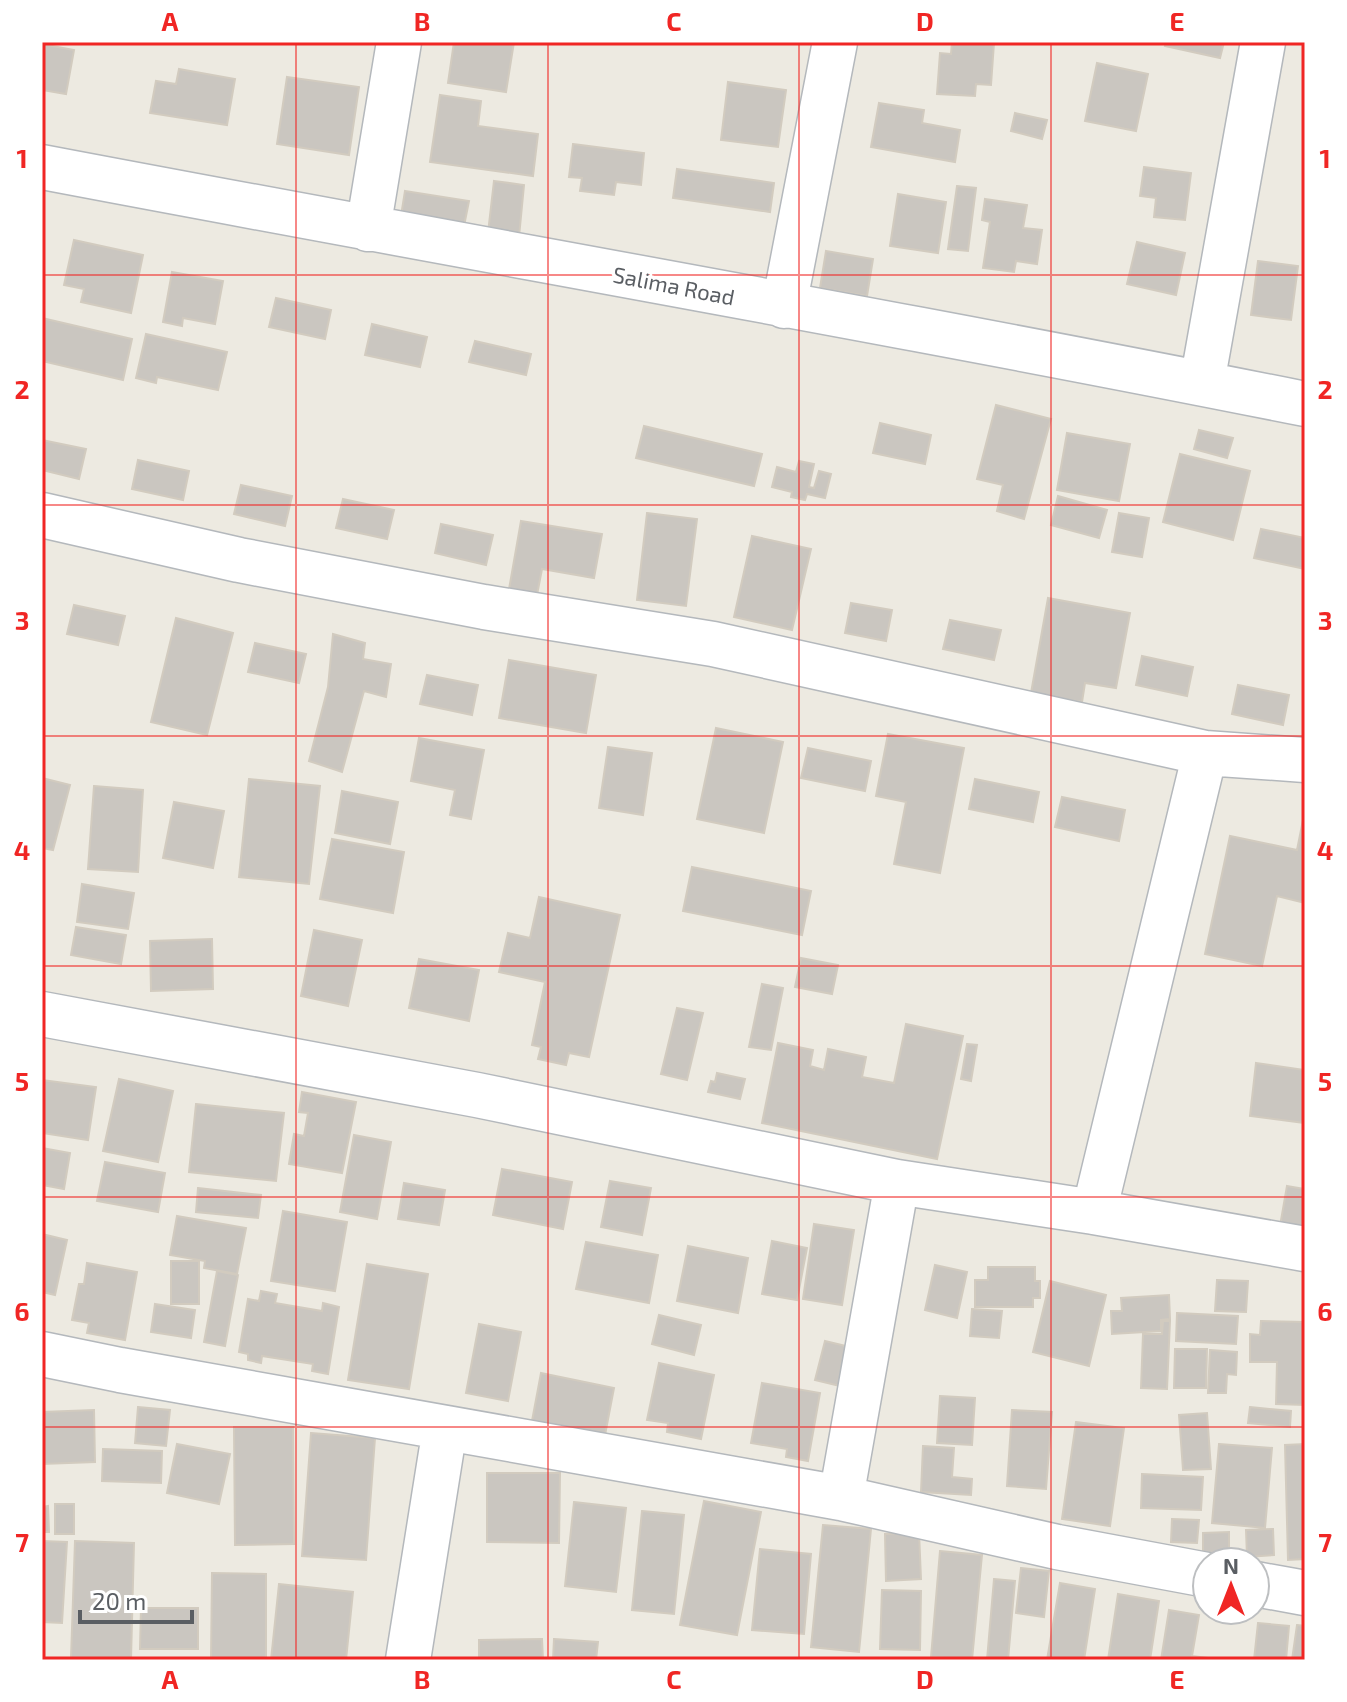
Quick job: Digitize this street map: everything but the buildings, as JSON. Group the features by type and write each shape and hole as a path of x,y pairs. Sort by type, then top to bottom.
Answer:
{"street":[{"path":"368,229 399,42"},
{"path":"784,306 835,42"},
{"path":"1202,383 1263,42"},
{"name":"Salima Road","path":"42,167 948,334 1305,404"},
{"path":"42,515 239,560 438,598 713,644 1205,753 1305,760"},
{"path":"1094,1212 1205,753"},
{"path":"42,1014 477,1095 897,1182 1305,1249"},
{"path":"841,1498 897,1182"},
{"path":"42,1354 841,1498 1057,1547 1191,1572"},
{"path":"408,1660 445,1428"},
{"path":"1271,1587 1305,1593"}]}
